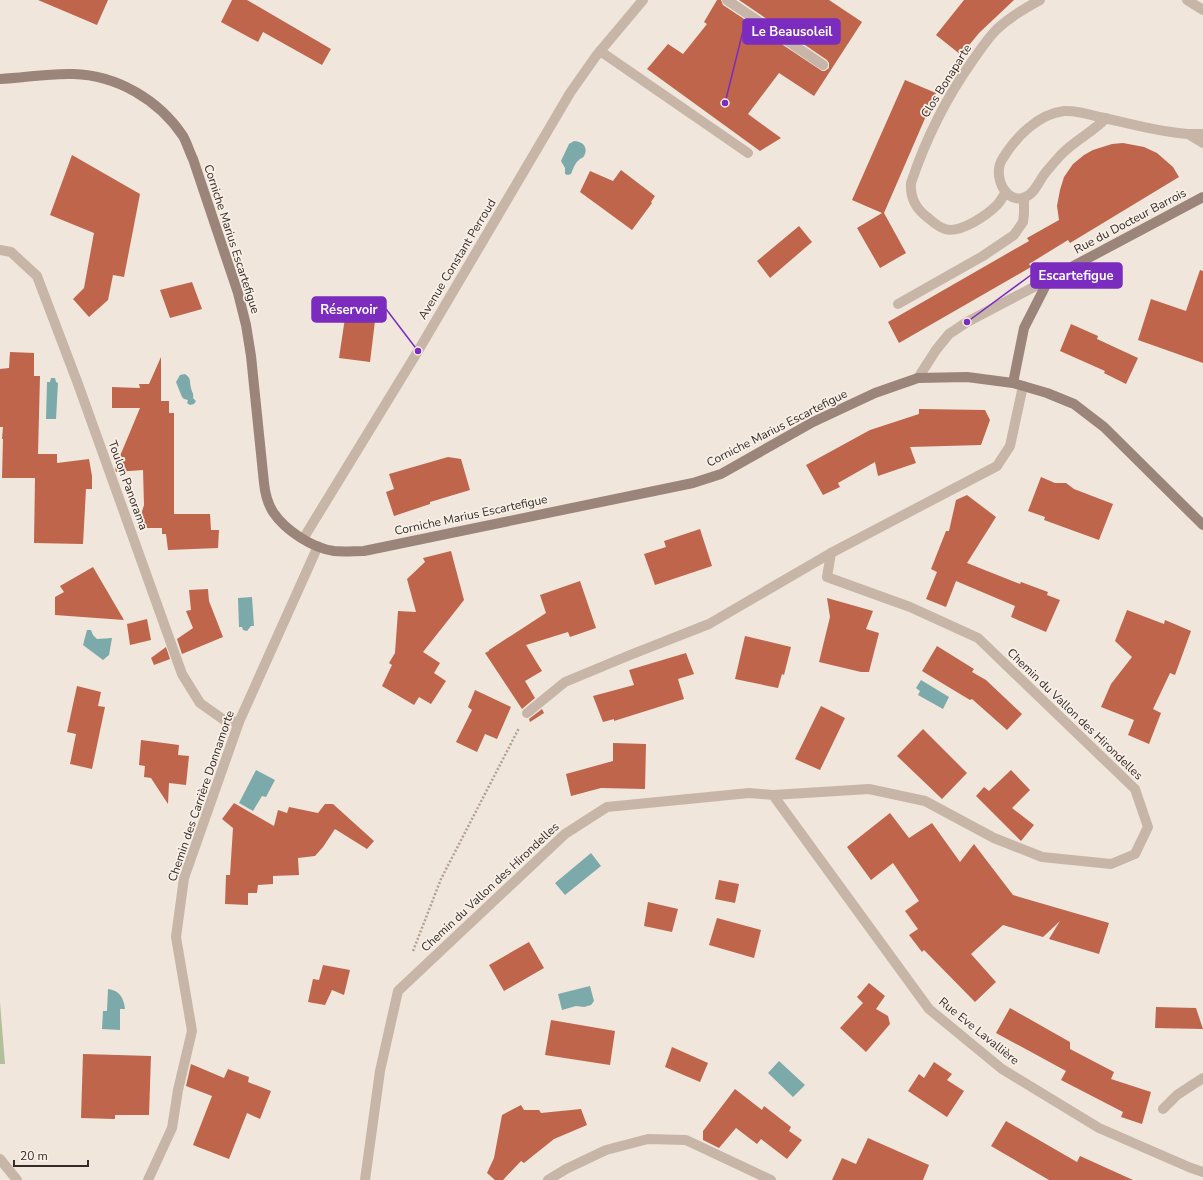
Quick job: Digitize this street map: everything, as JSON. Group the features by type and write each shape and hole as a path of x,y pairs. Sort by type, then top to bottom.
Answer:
{"main road":[{"name":"Corniche Marius Escartefigue","path":"0,79 44,74 74,74 92,76 112,82 144,96 160,108 183,137 193,159 233,278 246,325 251,356 265,491 273,512 291,531 318,546 332,551 364,551 693,482 721,474 820,419 875,393 918,378 967,377 1012,383 1047,393 1074,404 1104,427 1203,525"},
{"name":"Rue du Docteur Barrois","path":"1049,279 1203,197"},
{"path":"1012,383 1024,328 1049,279"}],"street":[{"name":"Avenue Constant Perroud","path":"303,539 418,351 570,93 600,51 643,0"},
{"path":"727,0 823,65"},
{"name":"Clos Bonaparte","path":"1006,192 997,205 978,219 963,227 950,230 941,228 921,213 912,198 910,191 911,183 929,135 940,112 959,80 997,29 1020,11 1040,0"},
{"path":"1187,0 1203,10"},
{"path":"600,51 748,153"},
{"path":"1106,118 1066,150 1046,172 1030,194 1024,198 1017,199 1011,197 1006,192 1002,185 998,168 1013,143 1033,125 1044,118 1064,111 1106,118 1164,132 1203,134"},
{"path":"1188,134 1203,142"},
{"path":"898,304 983,256 1014,235 1023,222 1024,198"},
{"name":"Toulon Panorama","path":"0,250 11,252 37,276 78,384 182,674 200,703 224,720 239,722"},
{"name":"Rue du Docteur Barrois","path":"918,378 936,350 949,334 967,322 1049,279"},
{"path":"527,713 565,682 709,624 831,553 997,466 1010,446 1023,386"},
{"name":"Chemin des Carrière Donnamorte","path":"148,1180 172,1128 178,1090 192,1031 176,937 184,878 239,722 318,546"},
{"name":"Chemin du Vallon des Hirondelles","path":"365,1180 380,1071 398,991 565,834 607,807 749,793 773,795 869,789 925,801 994,838 1042,857 1111,864 1135,854 1148,827 1135,788 978,638 910,607 827,577 831,553"},
{"name":"Rue Eve Lavallière","path":"773,795 929,1008 1002,1068 1098,1128 1203,1172"},
{"path":"1162,1109 1177,1095 1203,1078"},
{"path":"548,1180 566,1169 606,1150 648,1140 686,1140 771,1180"},
{"path":"0,1158 17,1180"}],"path":[{"path":"412,954 441,879 527,713"}],"green space":[{"path":"0,1002 5,1064 0,1064"}],"water":[{"path":"574,141 582,143 586,150 583,157 574,166 571,174 568,175 565,174 565,168 561,161 569,144"},
{"path":"185,374 189,379 193,398 196,401 194,404 190,405 187,403 188,400 182,397 176,382 180,375"},
{"path":"51,378 55,378 56,382 58,383 56,419 46,419 47,382 50,382"},
{"path":"252,597 254,626 251,626 247,631 243,630 242,627 239,627 238,598"},
{"path":"87,630 91,630 97,639 112,638 109,655 103,660 83,645"},
{"path":"921,680 949,697 943,709 918,695 920,691 916,688"},
{"path":"256,770 275,780 266,797 262,796 253,811 239,803"},
{"path":"591,853 601,866 565,895 555,883"},
{"path":"590,986 594,1001 591,1005 584,1007 576,1006 562,1010 558,994"},
{"path":"108,989 118,993 123,1001 125,1009 120,1009 120,1030 102,1029 103,1011 107,1011"},
{"path":"779,1061 805,1085 793,1097 768,1073"}],"building":[{"path":"38,0 108,0 97,25"},
{"path":"232,0 247,0 331,49 322,65 263,32 258,42 221,22"},
{"path":"717,0 721,0 723,5 822,71 829,68 829,63 827,60 739,0 829,0 862,22 814,96 779,73 748,114 781,138 760,151 647,69 668,44 683,54 707,24 704,22"},
{"path":"964,0 1014,0 979,33 961,55 936,35"},
{"path":"905,80 936,93 884,213 906,253 880,268 857,228 882,213 852,200"},
{"path":"1123,143 1144,147 1157,153 1173,167 1179,177 1070,243 1068,240 1029,264 1031,267 899,343 888,322 1029,241 1027,238 1059,220 1057,206 1060,190 1064,177 1073,164 1093,150 1112,144"},
{"path":"72,155 140,194 124,277 113,275 108,300 89,317 73,299 84,288 94,233 50,215"},
{"path":"621,170 655,196 651,202 652,203 632,230 580,192 590,171 613,181"},
{"path":"799,226 812,242 770,278 757,261"},
{"path":"1200,270 1203,271 1203,363 1138,340 1151,299 1186,311"},
{"path":"192,282 202,309 170,318 160,290"},
{"path":"345,318 375,321 370,362 339,358"},
{"path":"1071,324 1098,336 1097,339 1138,358 1126,384 1104,373 1105,371 1060,351"},
{"path":"10,352 34,353 34,376 40,376 38,454 57,454 57,463 89,459 92,476 92,489 86,489 83,544 34,543 35,478 2,478 3,427 0,427 0,369 9,368"},
{"path":"161,357 161,401 169,401 169,413 174,413 174,514 210,514 211,530 219,530 218,548 168,550 166,534 162,534 162,528 137,528 144,505 143,470 116,472 115,468 140,408 112,408 112,387 140,388 139,384 149,384"},
{"path":"919,409 985,410 990,420 981,445 910,447 916,463 878,476 875,462 838,483 840,487 823,495 806,465 870,430 919,414"},
{"path":"448,457 461,459 470,490 430,502 430,504 394,516 386,492 394,489 389,474"},
{"path":"1041,477 1055,483 1066,483 1074,489 1113,504 1099,540 1044,520 1045,517 1028,511"},
{"path":"967,495 996,517 967,563 1020,584 1021,582 1048,592 1047,595 1060,600 1046,632 1011,617 1015,606 956,581 946,607 926,599 937,572 931,569 946,531 949,531 956,500"},
{"path":"700,529 712,566 655,585 644,554 666,547 664,541"},
{"path":"451,551 464,600 423,652 440,663 434,673 446,681 431,704 419,697 414,705 382,686 392,665 389,663 395,653 398,611 416,612 407,579 425,562 423,558"},
{"path":"93,567 124,620 55,615 55,597 64,592 60,586"},
{"path":"580,581 596,628 570,637 568,632 526,645 542,671 525,681 535,698 522,709 485,653 546,613 540,595"},
{"path":"208,589 209,601 223,637 182,654 177,639 193,628 186,611 191,610 189,590"},
{"path":"827,598 873,611 866,629 879,633 869,672 861,672 819,662 830,617"},
{"path":"1127,610 1164,624 1165,620 1191,631 1175,675 1170,673 1153,709 1161,713 1149,744 1128,735 1134,720 1101,707 1111,684 1132,657 1115,641"},
{"path":"147,619 151,640 130,645 127,624"},
{"path":"745,636 791,647 784,675 782,674 778,688 735,679"},
{"path":"937,646 974,669 972,672 986,680 1022,714 1007,730 972,699 970,700 922,671"},
{"path":"166,647 170,659 154,665 151,658"},
{"path":"686,653 694,674 678,679 684,699 614,721 614,719 603,722 593,696 634,685 629,670"},
{"path":"77,686 101,692 98,706 105,707 92,769 70,764 76,734 67,732"},
{"path":"475,690 511,707 497,739 485,734 477,752 456,742 472,710 468,707"},
{"path":"821,706 845,718 820,770 795,759"},
{"path":"542,709 544,713 530,722 529,719"},
{"path":"923,729 967,773 942,799 897,756"},
{"path":"141,740 179,745 178,755 189,756 186,785 169,783 168,804 151,778 144,777 145,766 139,765"},
{"path":"613,743 646,744 645,789 601,788 571,796 566,774 613,761"},
{"path":"1011,770 1030,790 1012,808 1034,825 1021,841 976,796 984,787 989,791"},
{"path":"234,803 274,826 278,810 287,813 289,807 318,813 325,804 333,804 374,841 367,849 335,829 315,856 298,858 299,875 273,876 273,884 258,885 257,893 248,893 248,905 225,904 226,875 230,875 233,828 222,819"},
{"path":"890,813 909,838 932,823 960,862 974,844 1013,895 1109,923 1099,954 1049,939 1060,921 1043,937 1003,925 971,954 996,982 975,1002 924,950 922,952 909,935 918,929 905,911 919,901 893,863 871,880 847,847"},
{"path":"719,880 739,884 735,903 715,899"},
{"path":"648,902 678,909 672,932 644,926"},
{"path":"717,918 761,930 754,958 709,945"},
{"path":"529,942 544,968 504,991 489,965"},
{"path":"323,965 350,970 344,995 332,990 325,1005 308,1002 313,979 319,980"},
{"path":"869,983 885,996 876,1009 888,1016 890,1024 866,1052 840,1028 863,1003 857,997"},
{"path":"1156,1007 1196,1008 1203,1029 1155,1028"},
{"path":"1010,1008 1070,1042 1070,1049 1114,1072 1111,1079 1151,1092 1142,1124 1121,1117 1123,1112 1061,1080 1066,1071 996,1033"},
{"path":"551,1020 615,1031 610,1065 545,1055"},
{"path":"672,1047 708,1063 700,1082 665,1067"},
{"path":"83,1054 151,1056 149,1115 115,1115 115,1119 81,1118"},
{"path":"934,1062 952,1074 947,1080 964,1091 947,1117 908,1091 919,1074 924,1078"},
{"path":"191,1064 224,1078 228,1069 249,1077 248,1082 271,1091 260,1119 247,1113 229,1159 193,1145 212,1096 186,1086"},
{"path":"735,1089 762,1110 764,1106 791,1127 789,1131 802,1140 787,1159 761,1139 757,1144 736,1128 719,1148 703,1140 703,1131"},
{"path":"521,1105 524,1110 539,1110 541,1113 581,1109 587,1125 554,1139 524,1163 521,1161 503,1180 495,1180 487,1173 494,1158 502,1115"},
{"path":"1006,1121 1077,1162 1080,1156 1133,1180 1049,1180 991,1146"},
{"path":"868,1138 929,1165 923,1180 832,1180 842,1158 856,1164"}],"place":[{"name":"Le Beausoleil","path":"725,103"},
{"name":"Escartefigue","path":"967,322"},
{"name":"Réservoir","path":"418,351"}]}
